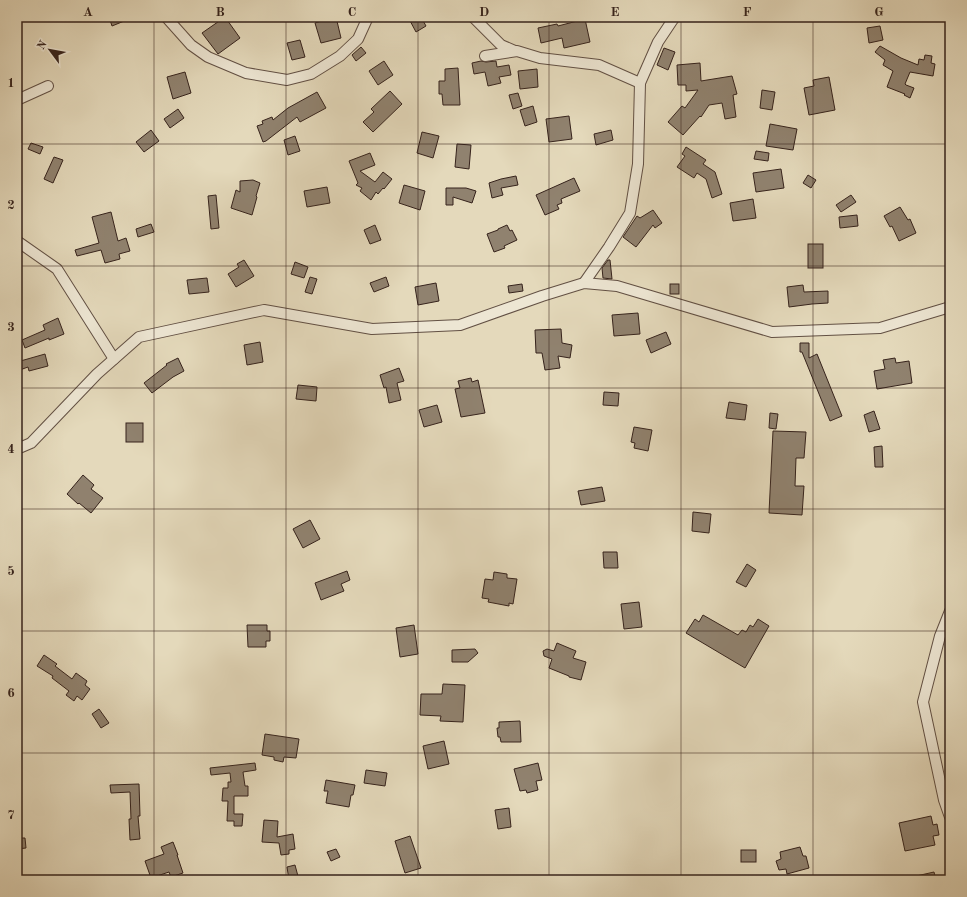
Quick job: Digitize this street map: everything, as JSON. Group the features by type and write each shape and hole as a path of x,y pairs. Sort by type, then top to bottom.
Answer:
{"street":[{"path":"166,17 191,45 208,57 246,73 287,80 311,74 340,56 358,39 368,17"},
{"path":"473,17 501,45 540,58 598,64 640,84"},
{"path":"584,283 630,213 638,164 640,84 658,42 675,17"},
{"path":"485,56 517,51"},
{"path":"17,100 48,86"},
{"path":"17,241 58,269 114,360"},
{"path":"17,449 31,444 97,374 139,337 264,310 372,329 460,325 584,283 617,286 772,332 880,328 950,307"},
{"path":"950,611 940,636 923,702 944,800 950,817"}],"building":[{"path":"109,17 134,17 112,26"},
{"path":"225,17 240,38 218,54 202,33"},
{"path":"336,17 341,38 321,43 315,23"},
{"path":"408,17 421,17 426,26 416,32"},
{"path":"585,19 590,42 564,48 562,38 541,43 538,28 557,24 558,26"},
{"path":"880,26 883,40 869,43 867,28"},
{"path":"300,40 305,57 292,60 287,43"},
{"path":"880,46 901,58 918,65 919,59 924,60 925,55 932,56 931,63 935,64 933,76 910,72 905,84 914,88 910,98 904,95 905,94 887,87 893,71 883,65 885,60 875,52"},
{"path":"361,47 366,53 356,61 352,55"},
{"path":"664,48 675,52 668,70 657,65"},
{"path":"384,61 393,75 378,85 369,71"},
{"path":"481,61 496,61 497,67 509,65 511,75 499,77 501,83 488,86 485,72 474,74 472,63"},
{"path":"700,63 701,81 732,76 737,94 733,95 736,117 725,119 722,103 709,105 701,117 700,116 683,135 668,122 682,106 685,108 698,90 686,91 686,85 678,85 677,65"},
{"path":"458,68 460,105 443,105 442,94 439,94 439,81 445,81 445,69"},
{"path":"537,69 538,87 520,89 518,71"},
{"path":"185,72 191,93 173,99 167,77"},
{"path":"829,77 835,110 809,115 804,88 814,86 813,80"},
{"path":"762,90 775,92 772,110 760,108"},
{"path":"390,91 402,104 373,132 363,122 374,112 371,109"},
{"path":"317,92 326,108 300,122 297,117 263,142 257,126 263,124 262,121 272,117 273,120 288,108"},
{"path":"518,93 522,106 513,109 509,95"},
{"path":"533,106 537,122 525,126 520,110"},
{"path":"178,109 184,118 170,128 164,119"},
{"path":"569,116 572,139 549,142 546,119"},
{"path":"770,124 797,129 793,150 766,146"},
{"path":"151,130 159,141 144,152 136,142"},
{"path":"611,130 613,140 596,145 594,134"},
{"path":"422,132 439,136 433,158 417,153"},
{"path":"295,136 300,151 288,155 284,140"},
{"path":"31,143 43,147 40,154 28,149"},
{"path":"457,144 471,145 469,169 455,167"},
{"path":"686,147 706,160 703,164 715,172 722,194 712,198 706,179 697,173 694,178 677,167 685,156 682,154"},
{"path":"756,151 769,153 768,161 754,159"},
{"path":"370,153 375,165 360,171 375,182 383,172 392,179 378,194 376,192 371,200 360,191 362,188 356,185 358,183 349,161"},
{"path":"54,157 63,160 53,183 44,179"},
{"path":"781,169 784,188 756,192 753,173"},
{"path":"808,175 816,180 811,188 803,183"},
{"path":"516,176 518,185 501,188 503,195 492,198 489,183"},
{"path":"574,178 580,191 561,199 562,203 557,205 559,209 545,215 536,195"},
{"path":"253,180 260,183 252,215 231,208 236,190 240,192 240,181"},
{"path":"404,185 425,191 420,210 399,203"},
{"path":"327,187 330,203 307,207 304,191"},
{"path":"446,188 466,188 476,191 472,203 453,197 453,205 446,205"},
{"path":"216,195 219,228 211,229 208,196"},
{"path":"851,195 856,202 841,212 836,205"},
{"path":"753,199 756,218 733,221 730,203"},
{"path":"900,207 908,220 910,219 916,233 899,241 892,226 890,227 884,216"},
{"path":"653,210 662,223 655,228 653,225 636,247 623,237 637,216 640,218"},
{"path":"111,212 118,241 126,238 130,251 119,254 120,259 105,263 101,250 77,256 75,250 99,243 92,217"},
{"path":"857,215 858,226 840,228 839,217"},
{"path":"151,224 154,232 138,237 136,229"},
{"path":"375,225 381,240 370,244 364,230"},
{"path":"507,225 510,231 512,230 517,240 504,246 505,248 494,252 487,234"},
{"path":"808,244 823,244 823,268 808,268"},
{"path":"244,260 254,276 236,287 228,274 239,267 237,264"},
{"path":"608,260 610,260 612,279 603,278 602,268"},
{"path":"295,262 308,267 304,278 291,274"},
{"path":"310,277 317,279 312,294 305,292"},
{"path":"386,277 389,286 374,292 370,283"},
{"path":"207,278 209,292 189,294 187,280"},
{"path":"436,283 439,301 418,305 415,287"},
{"path":"522,284 523,291 509,293 508,286"},
{"path":"670,284 679,284 679,294 670,294"},
{"path":"803,285 804,292 828,291 828,303 789,307 787,287"},
{"path":"638,313 640,334 614,336 612,315"},
{"path":"58,318 64,334 49,340 49,338 25,348 22,340 45,330 43,325"},
{"path":"561,329 562,343 572,345 570,358 558,356 560,368 545,370 542,353 536,353 535,330"},
{"path":"666,332 671,344 651,353 646,340"},
{"path":"260,342 263,362 247,365 244,345"},
{"path":"800,343 809,343 809,358 817,354 842,416 830,421 802,352 800,352"},
{"path":"45,354 48,366 29,371 28,367 17,371 17,362"},
{"path":"178,358 184,371 173,377 152,393 144,383 167,365 166,364"},
{"path":"895,358 896,363 909,361 912,383 877,389 874,371 885,369 883,360"},
{"path":"399,368 404,381 397,383 401,400 389,403 386,387 384,388 380,375"},
{"path":"471,378 472,382 478,380 485,413 461,417 455,389 460,388 458,381"},
{"path":"298,385 317,387 316,401 296,399"},
{"path":"604,392 619,393 618,406 603,405"},
{"path":"729,402 747,405 745,420 726,418"},
{"path":"437,405 442,422 424,427 419,410"},
{"path":"874,411 880,429 869,432 864,415"},
{"path":"770,413 778,414 776,429 769,428"},
{"path":"126,423 143,423 143,442 126,442"},
{"path":"634,427 652,430 648,451 634,448 635,443 631,442"},
{"path":"773,431 806,432 804,458 796,458 795,486 804,486 802,515 769,513"},
{"path":"882,446 883,467 875,467 874,447"},
{"path":"83,475 94,485 91,489 103,498 91,513 67,494"},
{"path":"602,487 605,501 581,505 578,491"},
{"path":"693,512 711,514 709,533 692,531"},
{"path":"310,520 320,539 303,548 293,529"},
{"path":"603,552 617,552 618,568 604,568"},
{"path":"747,564 756,570 746,587 736,582"},
{"path":"347,571 350,580 341,584 344,591 321,600 315,583"},
{"path":"494,572 507,574 507,578 517,579 513,604 509,603 509,606 488,602 489,599 482,598 485,579 493,580"},
{"path":"639,602 642,627 624,629 621,604"},
{"path":"703,615 738,635 742,630 746,632 750,625 753,627 758,619 769,626 745,668 686,633 695,619 699,622"},
{"path":"247,625 267,625 267,631 270,631 270,641 266,641 266,647 248,647"},
{"path":"414,625 418,654 400,657 396,628"},
{"path":"557,643 576,651 573,658 586,662 581,680 569,677 549,668 552,659 544,656 543,651 547,649 554,651"},
{"path":"475,649 478,653 468,662 452,662 452,650"},
{"path":"44,655 57,664 55,666 72,679 76,673 87,681 85,685 90,689 82,700 77,696 74,701 66,695 69,691 52,678 53,676 37,666"},
{"path":"443,684 465,685 463,722 440,721 441,716 420,715 421,694 442,694"},
{"path":"99,709 109,723 101,728 92,714"},
{"path":"520,721 521,742 501,742 500,737 498,737 497,728 499,728 499,722"},
{"path":"265,734 299,739 296,758 284,757 283,762 274,760 274,757 262,755"},
{"path":"444,741 449,764 428,769 423,746"},
{"path":"255,763 256,770 243,772 245,786 248,786 248,796 234,796 234,814 243,814 242,826 234,826 234,821 227,821 228,801 222,801 223,788 228,788 228,782 231,782 230,773 211,775 210,768"},
{"path":"538,763 542,780 536,781 538,790 527,793 526,790 520,791 514,769"},
{"path":"366,770 387,773 385,786 364,783"},
{"path":"326,780 355,785 353,795 351,795 349,807 326,803 328,791 324,791"},
{"path":"139,784 140,816 138,816 140,839 130,840 130,792 111,793 110,785"},
{"path":"509,808 511,827 498,829 495,810"},
{"path":"931,816 933,825 937,824 939,835 933,836 935,845 905,851 899,823"},
{"path":"264,820 278,821 277,837 293,834 295,849 289,850 289,854 281,855 279,843 262,842"},
{"path":"410,836 421,868 405,873 395,841"},
{"path":"17,838 25,838 26,848 17,849"},
{"path":"173,842 183,873 171,877 169,872 151,878 145,861 164,854 161,847"},
{"path":"800,847 803,856 806,856 809,868 787,874 786,869 779,870 776,861 781,859 780,852"},
{"path":"336,849 340,857 331,861 327,852"},
{"path":"741,850 756,850 756,862 741,862"},
{"path":"295,865 299,880 289,880 287,867"},
{"path":"934,872 936,880 912,880 912,877"}]}
